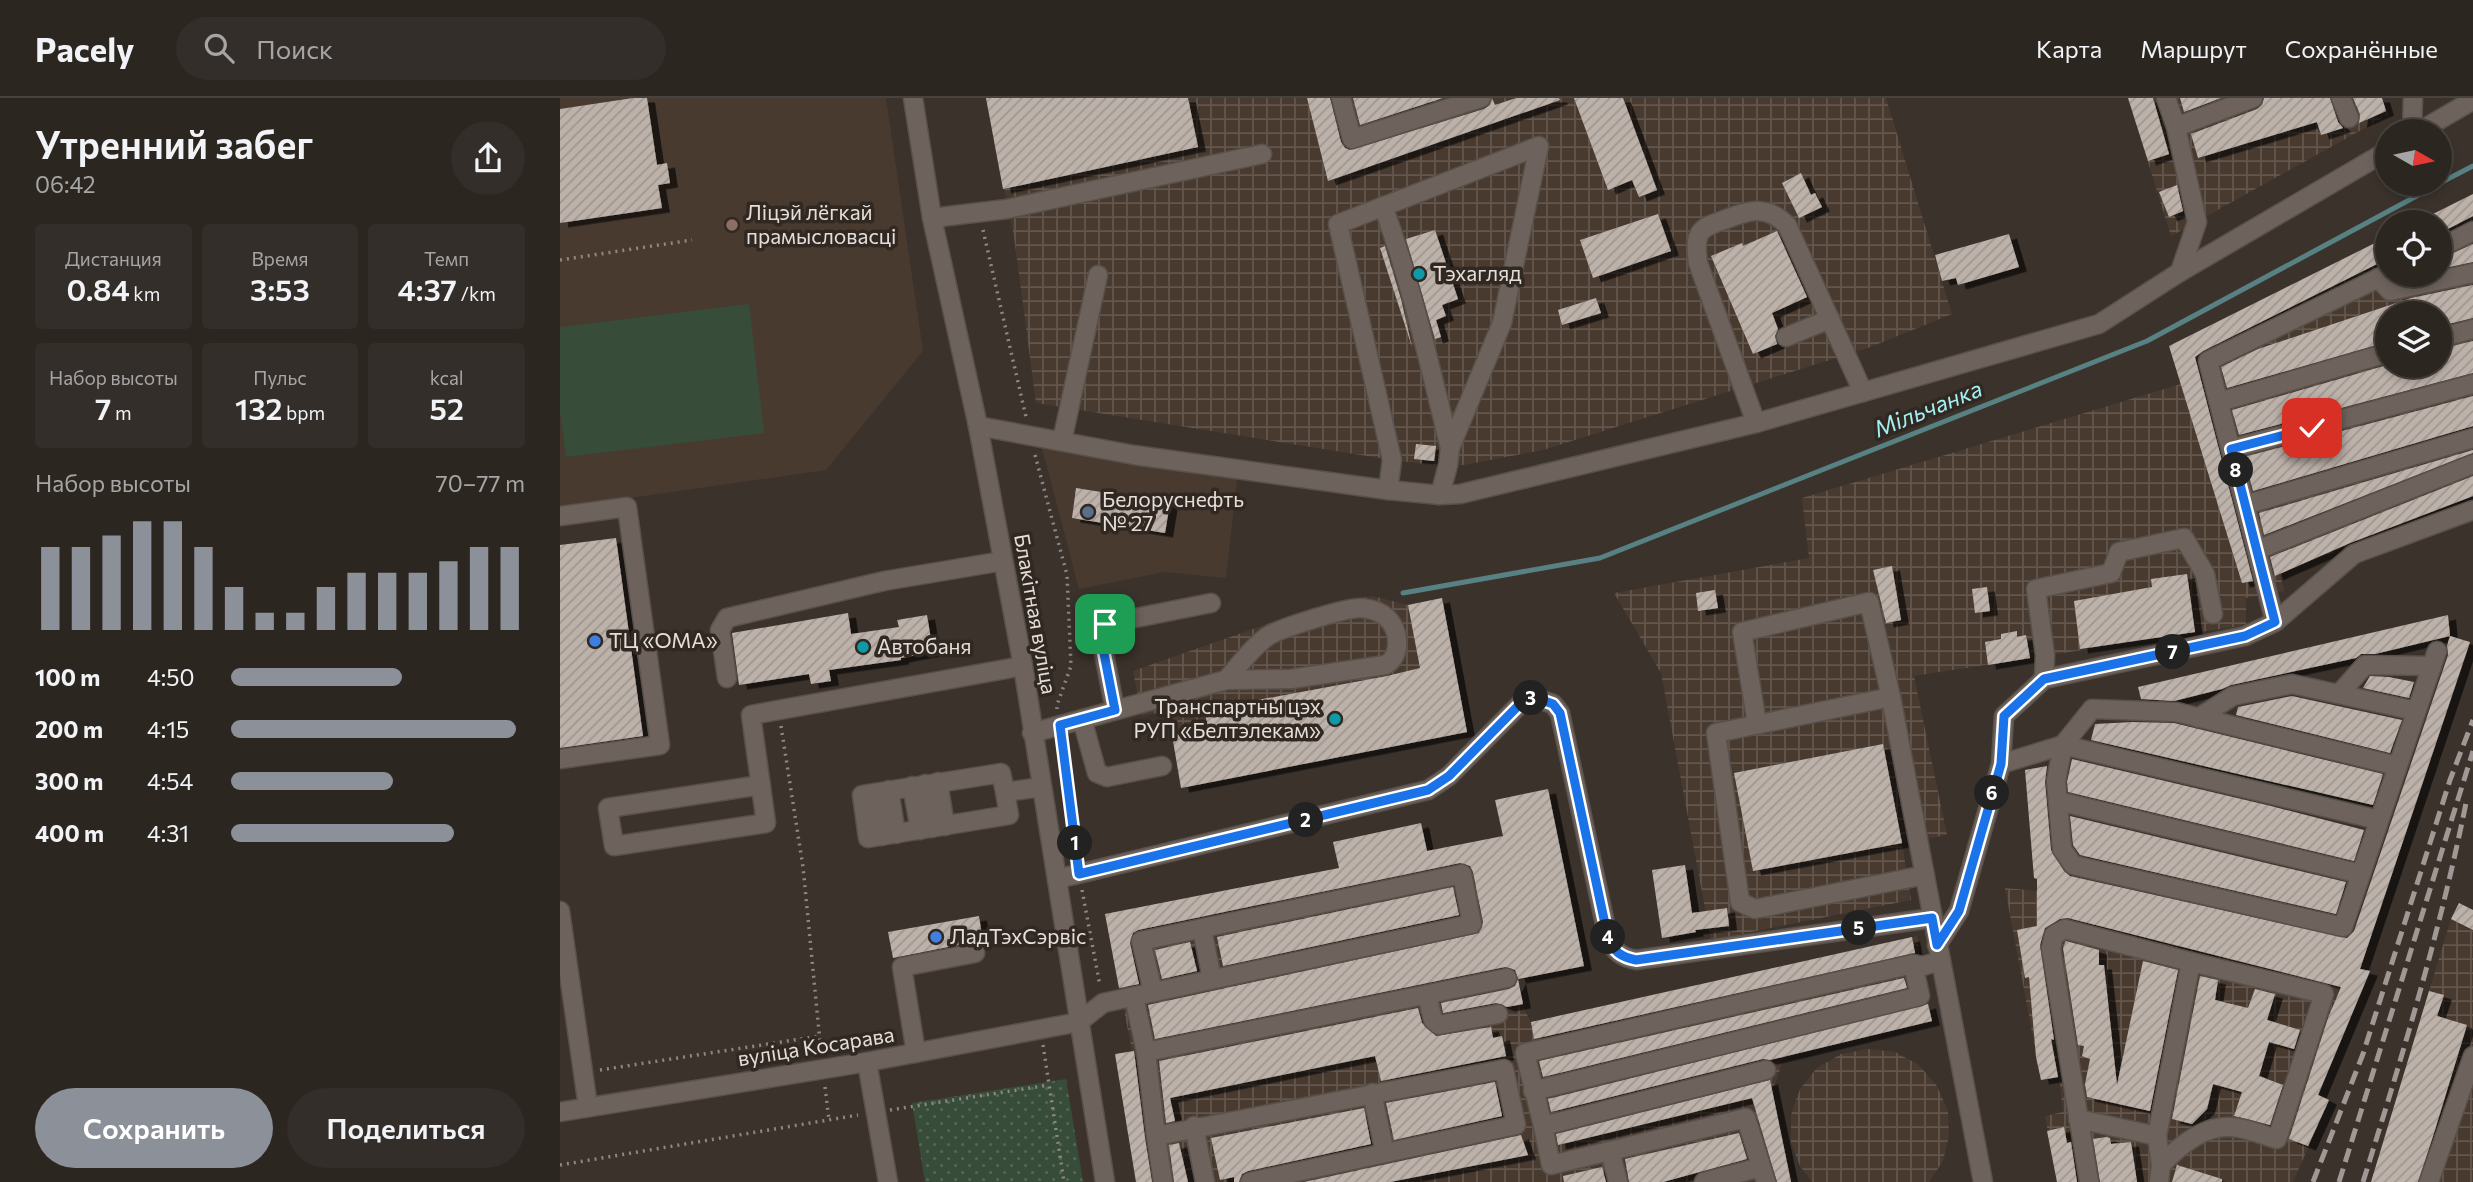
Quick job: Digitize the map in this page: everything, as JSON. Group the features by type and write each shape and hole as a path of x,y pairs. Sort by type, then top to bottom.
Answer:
{"street":[{"name":"Блакітная вуліца","path":"913,98 932,218 978,425 1023,666 1105,1182"},
{"path":"1341,98 1352,139 1480,98"},
{"path":"2166,98 2176,127 2197,222 2180,272"},
{"path":"2176,127 2253,98"},
{"path":"2341,98 2349,118"},
{"path":"2412,119 2413,98"},
{"path":"2441,119 2473,100"},
{"path":"1388,490 1392,460 1338,224 1539,146 1502,323 1450,448 1440,495"},
{"path":"932,218 1007,209 1262,154"},
{"path":"978,425 1134,454 1388,490 1440,495 1461,494 1756,423 2099,324 2180,272 2375,157"},
{"path":"1383,206 1424,342 1450,448"},
{"path":"1756,423 1698,262 1696,248 1699,235 1706,227 1749,211 1766,211 1787,225 1863,392"},
{"path":"2452,242 2473,231"},
{"path":"2452,278 2473,273"},
{"path":"1062,441 1098,275"},
{"path":"2275,622 2208,361 2375,280"},
{"path":"2388,287 2390,291 2408,287"},
{"path":"1786,337 1830,319"},
{"path":"2452,335 2473,329"},
{"path":"2219,402 2375,356"},
{"path":"2231,449 2473,384"},
{"path":"2245,505 2473,438"},
{"path":"2257,550 2473,464"},
{"path":"560,516 627,507 660,745 560,759"},
{"path":"1704,1182 1764,1175 1746,1118 1610,1151 1554,1173 1525,1052 1913,964 1923,966 1939,953 1959,911 2001,764 2004,716 2044,679 2245,636 2275,622 2354,554 2473,510"},
{"path":"2044,679 2045,655 2035,589 2111,573 2119,552 2184,538 2206,574 2213,614"},
{"path":"727,678 720,630 727,618 884,581 1003,561"},
{"path":"1757,724 1742,632 1869,602 1891,697 1983,1182"},
{"path":"1115,710 1100,633 1105,624 1211,603"},
{"path":"1032,733 1226,680 1291,679 1385,665 1392,662 1397,654 1395,630 1388,619 1376,611 1360,608 1345,610 1271,634 1226,680"},
{"path":"2339,694 2365,665 2435,658 2343,927 2073,865 2062,849 2056,781 2063,745 2092,709 2176,712 2397,766"},
{"path":"761,785 608,808 614,846 766,822 761,785 751,715 1023,666"},
{"path":"2199,718 2233,696 2292,684 2416,711"},
{"path":"1057,879 1428,790 1449,776 1521,703 1533,697 1553,704 1560,713 1608,938 1614,951 1624,957 1636,960 1932,918"},
{"path":"1891,697 1716,733 1740,902 1755,909 1925,875"},
{"path":"1082,719 1097,773 1101,776 1161,766"},
{"path":"2001,764 2063,745 2379,820"},
{"path":"1001,773 1009,815 868,838 862,795 925,784 1001,773"},
{"path":"925,784 932,828"},
{"path":"925,784 932,828"},
{"path":"1004,792 1042,787"},
{"path":"882,792 889,835"},
{"path":"2058,802 2361,874"},
{"path":"1079,1022 1103,1003 1472,924 1462,874 1141,942 1153,992"},
{"path":"560,911 587,1107"},
{"path":"1202,929 1213,979"},
{"path":"2089,1182 2052,948 2054,935 2066,929 2324,994 2277,1139 2231,1126 2211,1128 2174,1151 2160,1174"},
{"path":"916,1053 902,967 975,953"},
{"path":"2160,1174 2157,1136 2191,962"},
{"path":"1533,1091 1920,996 1913,964"},
{"path":"1146,1052 1507,978"},
{"path":"1427,995 1433,1020 1439,1025 1499,1014"},
{"path":"1134,997 1146,1052 1163,1182"},
{"name":"вуліца Косарава","path":"560,1112 867,1062 1079,1022"},
{"path":"2429,1182 2473,1056"},
{"path":"867,1062 888,1182"},
{"path":"1156,1136 1194,1126 1504,1069 1516,1125 1250,1182"},
{"path":"1543,1126 1766,1070"},
{"path":"1372,1093 1385,1153"},
{"path":"2078,1119 2157,1136"},
{"path":"1194,1126 1205,1182"},
{"path":"1610,1151 1618,1182"}],"path":[{"path":"978,211 1030,434 1067,575 1071,666 1056,705 1079,874 1103,1003"},
{"path":"560,260 692,240"},
{"path":"778,710 803,867 822,1054"},
{"path":"1040,1029 1064,1182"},
{"path":"583,1073 820,1036"},
{"path":"825,1085 829,1120"},
{"path":"560,1165 1049,1085"}],"shaded area":[{"name":"Ліцэй лёгкай прамысловасці","path":"560,98 886,98 923,351 826,470 560,508"},
{"path":"986,98 1886,98 1952,314 1868,348 1543,450 1464,465 1433,465 1392,460 1036,403 1014,237"},
{"path":"2128,98 2382,98 2388,115 2375,119 2375,122 2171,236"},
{"path":"2473,194 2473,496 2279,574 2285,591 2246,598 2246,625 1914,676 1947,835 1902,843 1911,900 1711,940 1661,673 1614,593 1809,558 1802,498 2181,384 2169,346 2375,243 2375,287 2452,287 2452,210 2441,210"},
{"path":"1042,448 1237,479 1226,578 1164,572 1079,589"},
{"name":"Транспартны цэх РУП «Белтэлекам»","path":"1372,596 1408,605 1442,598 1467,732 1182,788 1167,711 1142,716 1133,671 1336,602"},
{"path":"1488,839 1513,968 1525,1011 1531,1022 1917,936 1932,1021 1784,1057 1772,1093 1790,1174 1796,1182 1136,1182 1115,1054 1132,1051 1105,914"},
{"path":"2005,888 2037,891 2370,971 2318,1095 2329,1100 2293,1182 2057,1182 2045,1116 2063,1112 2059,1077 2041,1080"},
{"path":"2459,903 2473,910 2473,1182 2371,1182 2451,919"},
{"path":"1868,1049 1895,1052 1919,1065 1937,1086 1948,1111 1949,1136 1943,1161 1929,1182 1812,1182 1800,1166 1791,1143 1791,1115 1800,1089 1817,1068 1841,1054"}],"green space":[{"path":"749,304 764,433 566,457 560,411 560,327"},
{"path":"1066,1079 1083,1182 925,1182 912,1103"}],"building":[{"path":"647,98 657,165 667,163 670,183 658,185 662,208 560,223 560,109"},
{"path":"986,98 1188,98 1198,147 1003,189"},
{"path":"1307,98 1330,98 1341,142 1350,150 1484,109 1490,105 1492,98 1495,105 1516,98 1560,100 1328,181"},
{"path":"1353,98 1443,98 1360,125"},
{"path":"1574,98 1623,98 1657,190 1639,197 1632,180 1608,190"},
{"path":"2128,98 2153,98 2169,154 2148,161"},
{"path":"2180,98 2221,98 2184,112"},
{"path":"2264,98 2330,98 2338,122 2343,128 2321,135 2317,122 2198,158 2191,134 2257,109"},
{"path":"2353,98 2382,98 2386,111 2359,123 2360,114"},
{"path":"1801,173 1811,195 1815,193 1822,207 1799,218 1782,183"},
{"path":"2177,185 2183,211 2169,217 2159,192"},
{"path":"2473,194 2473,216 2452,227 2452,210 2441,210"},
{"path":"1658,214 1671,251 1593,278 1580,240"},
{"path":"1435,230 1458,299 1442,305 1446,316 1436,320 1441,337 1435,339 1406,239"},
{"path":"1777,231 1807,297 1772,313 1778,329 1775,336 1777,344 1753,354 1711,256"},
{"path":"2009,234 2019,267 1958,285 1956,278 1942,281 1935,255"},
{"path":"2375,243 2375,265 2195,357 2253,581 2242,583 2169,346"},
{"path":"2473,244 2473,262 2452,266 2452,254"},
{"path":"1385,246 1401,299 1412,347 1380,248"},
{"path":"2473,285 2473,318 2452,323 2452,301 2402,301"},
{"path":"1596,298 1601,313 1562,325 1558,310"},
{"path":"2375,310 2375,345 2227,388 2221,367 2258,349"},
{"path":"2473,341 2473,373 2239,435 2232,410 2375,368 2375,378 2452,378 2452,346"},
{"path":"2473,396 2473,426 2253,491 2244,457"},
{"path":"1416,444 1436,446 1434,461 1414,459"},
{"path":"2473,450 2473,453 2264,535 2259,513"},
{"path":"2473,476 2473,496 2350,543 2275,576 2270,557"},
{"path":"1076,488 1170,503 1165,533 1072,518"},
{"name":"ТЦ «ОМА»","path":"616,538 643,736 560,748 560,545"},
{"path":"1892,566 1901,620 1886,623 1873,570"},
{"path":"2187,574 2195,632 2080,649 2074,601 2152,587 2151,579"},
{"path":"1987,587 1990,611 1975,613 1972,589"},
{"path":"1715,590 1718,608 1698,611 1696,593"},
{"name":"Транспартны цэх РУП «Белтэлекам»","path":"1442,598 1467,732 1181,788 1172,735 1208,727 1204,710 1420,668 1408,605"},
{"path":"848,613 851,634 899,627 897,620 927,615 933,652 901,660 829,670 831,681 811,684 809,674 739,685 732,633"},
{"path":"2448,615 2450,636 2375,654 2361,654 2356,658 2231,685 2174,701 2141,699 2138,687"},
{"path":"2017,631 2017,637 2026,635 2030,658 1988,665 1985,642 2001,639 2001,634"},
{"path":"2450,636 2470,642 2360,969 2370,971 2318,1095 2329,1100 2308,1146 2289,1139 2328,1018 2341,987 2068,918 2060,919 2045,928 2040,945 2058,1077 2041,1080 2036,1057 2029,977 2025,978 2017,930 2037,926 2037,879 2034,878 2025,770 2047,766 2045,782 2051,850 2070,876 2347,938 2354,931 2448,655"},
{"path":"2370,676 2414,682 2409,698 2363,688"},
{"path":"2292,696 2402,720 2390,753 2236,715 2238,707"},
{"path":"2174,723 2383,774 2373,805 2091,740 2095,724"},
{"path":"1883,744 1902,843 1753,871 1734,773"},
{"path":"2072,759 2364,830 2354,861 2068,792 2067,782"},
{"path":"1548,789 1584,966 1518,979 1515,970 1505,967 1155,1039 1148,1005 1479,933 1483,922 1473,872 1470,866 1460,863 1138,930 1133,933 1130,943 1139,984 1119,988 1105,914 1339,868 1333,842 1421,823 1427,851 1503,836 1495,800"},
{"path":"2070,816 2346,882 2336,914 2080,855 2073,845"},
{"path":"1685,865 1692,913 1727,908 1729,926 1662,938 1652,870"},
{"path":"1453,887 1459,915 1223,966 1217,937"},
{"path":"2459,903 2473,910 2473,930 2451,919"},
{"name":"ЛадТэхСэрвіс","path":"979,916 983,942 893,958 888,932"},
{"path":"1912,937 1915,953 1534,1039 1531,1022"},
{"path":"2066,941 2099,950 2099,965 2104,965 2117,1085 2143,961 2178,970 2150,1111 2087,1097 2085,1084 2090,1059 2082,1056 2084,1046 2078,1045 2063,948"},
{"path":"1190,942 1197,971 1162,979 1155,950"},
{"path":"2200,976 2218,980 2215,1000 2248,1008 2255,989 2275,994 2267,1020 2300,1030 2294,1049 2269,1042 2259,1076 2283,1085 2270,1125 2234,1116 2242,1092 2213,1084 2207,1109 2192,1124 2172,1119"},
{"path":"1904,978 1907,988 1543,1077 1539,1061"},
{"path":"1518,979 1523,1004 1507,1007 1496,1003 1443,1013 1441,1003 1509,989 1515,986"},
{"path":"2429,991 2444,995 2437,1016 2467,1025 2418,1182 2371,1182"},
{"path":"1928,1004 1932,1021 1770,1060 1763,1059 1551,1112 1548,1099"},
{"path":"1418,1008 1422,1023 1436,1036 1491,1027 1493,1038 1502,1036 1506,1056 1381,1081 1375,1056 1170,1098 1175,1121 1166,1123 1159,1061"},
{"path":"1134,1051 1152,1182 1136,1182 1115,1054"},
{"path":"1770,1080 1791,1182 1777,1182 1752,1098 1558,1145 1556,1134"},
{"path":"1495,1082 1502,1116 1394,1140 1386,1103"},
{"path":"1364,1108 1371,1144 1248,1171 1242,1174 1239,1182 1234,1182 1234,1177 1220,1180 1211,1138"},
{"path":"2064,1127 2067,1143 2071,1142 2077,1182 2057,1182 2047,1131"},
{"path":"1739,1133 1747,1159 1663,1182 1629,1182 1625,1159"},
{"path":"1521,1135 1528,1155 1390,1182 1304,1182"},
{"path":"2110,1138 2111,1144 2131,1142 2137,1182 2100,1182 2093,1139"},
{"path":"1179,1143 1188,1182 1174,1182 1169,1145"},
{"path":"2177,1165 2222,1179 2222,1182 2172,1182"},
{"path":"1602,1167 1606,1182 1564,1182 1563,1176"}],"waterway":[{"name":"Мільчанка","path":"2452,177 2473,166"},
{"name":"Мільчанка","path":"1403,593 1600,558 2147,341 2417,196"}],"railway":[{"path":"2313,1182 2363,1054 2450,780 2473,720"},
{"path":"2339,1182 2473,751"},
{"path":"2363,1182 2432,947 2466,803"}],"place":[{"name":"Ліцэй лёгкай прамысловасці","path":"732,225"},
{"name":"Тэхагляд","path":"1419,274"},
{"name":"Белоруснефть № 27","path":"1088,512"},
{"name":"ТЦ «ОМА»","path":"595,641"},
{"name":"Автобаня","path":"863,647"},
{"name":"Транспартны цэх РУП «Белтэлекам»","path":"1335,719"},
{"name":"ЛадТэхСэрвіс","path":"936,937"}],"route":[{"path":"1105,624 1100,633 1115,710 1060,725 1079,874 1436,787 1503,719 1521,703 1533,697 1553,704 1560,713 1608,938 1614,951 1636,960 1932,918 1937,945 1959,911 2001,764 2004,716 2044,679 2245,636 2275,622 2231,449 2312,428"}]}
